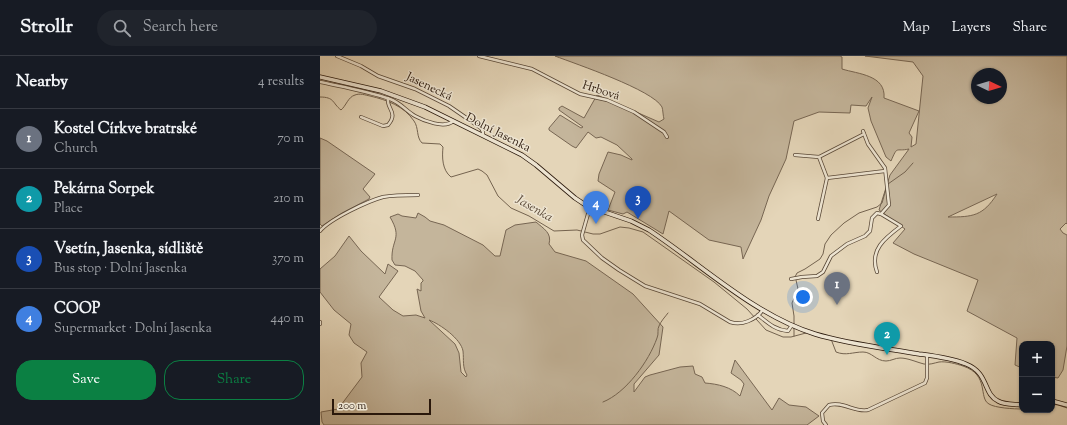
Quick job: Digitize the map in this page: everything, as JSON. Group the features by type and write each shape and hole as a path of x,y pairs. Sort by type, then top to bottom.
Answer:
{"street":[{"name":"Jasenecká","path":"337,56 361,66 378,76 415,89 449,106 481,128 483,135"},
{"name":"Hrbová","path":"479,56 532,69 580,94 607,100 634,112 664,132 667,137"},
{"name":"Dolní Jasenka","path":"320,77 386,93 414,102 518,153 575,198 590,207 635,223 653,232 763,310 794,326 814,334 840,340 956,360 972,366 982,376 989,392 995,400 1003,403 1019,405"},
{"name":"Dolní Jasenka","path":"320,82 388,100 403,106 415,116 426,121 447,125 454,121"},
{"path":"361,117 383,126 387,126 391,121 392,115 392,109 388,100"},
{"path":"791,279 816,276 823,272 831,256 847,244 865,236 870,230 872,218 877,214 881,214 889,205 884,168 868,144 864,133 819,157 795,155"},
{"path":"818,219 827,178 819,157"},
{"path":"827,178 885,171"},
{"path":"320,232 324,227 340,217 370,202 384,197 418,195"},
{"path":"590,207 582,235 584,242 602,258 645,286 700,304 730,322 740,324 753,320 763,310"},
{"path":"877,272 874,264 876,252 886,237 901,226 881,214"},
{"path":"758,315 772,327 777,329 788,331 794,326"},
{"path":"826,425 823,421 822,414 829,405 838,403 864,411 873,409 925,383 927,380 927,355"},
{"path":"1055,402 1067,405"}],"shaded area":[{"path":"555,56 840,56 842,57 842,69 863,74 876,80 881,84 884,98 919,111 909,133 912,137 911,147 916,144 923,76 913,62 865,56 1067,56 1067,224 1066,223 1060,229 1067,235 1067,346 1063,370 1058,378 1055,378 1055,341 1019,341 1019,367 1015,365 1017,338 967,311 978,280 914,254 893,243 905,229 879,210 890,175 909,149 897,150 891,161 886,157 871,121 868,108 872,97 866,106 851,105 850,113 819,112 794,121 786,159 743,259 741,247 709,240 669,211 663,234 627,212 623,214 608,210 615,192 598,181 599,174 608,152 632,159 617,145 601,137 596,138 588,132 576,148 549,130 560,115 581,128 583,127 559,110 559,108 562,106 584,118 597,95 659,122 664,119 662,107 656,100 630,86 596,71","holes":["997,194 987,207 977,214 971,216 948,217"]},
{"path":"320,138 327,141 375,174 363,189 370,197 369,199 342,213 322,226 320,224"},
{"path":"418,213 430,221 444,225 483,245 495,256 500,256 506,230 515,225 536,222 548,234 550,240 549,244 555,252 586,261 633,294 663,327 659,355 634,384 634,392 645,377 680,367 693,366 695,374 702,377 705,383 724,386 733,390 740,396 744,384 731,373 735,360 772,410 779,398 789,405 806,407 819,416 807,425 324,425 322,422 321,412 338,409 362,377 361,363 367,352 354,343 349,335 351,324 334,310 320,292 320,269 335,256 349,236 361,251 385,274 388,264 398,271 379,297 393,310 403,316 416,315 425,318 421,311 417,289 421,291 421,283 423,280 415,271 405,266 395,265 392,260 396,230 390,217 398,214 416,218","holes":["429,320 449,332 461,346 463,351 465,372 467,375 466,377 461,372 459,353 455,344"]}],"waterway":[{"name":"Jasenka","path":"320,97 331,99 341,110 353,96 359,94 395,104 405,111 414,121 422,143 440,144 443,147 444,167 451,177 478,169 482,171 487,175 498,196 511,208 529,216 554,231 577,230 600,234 620,227 643,232 714,282 747,309 766,330 783,337 791,337 806,333"},
{"path":"888,184 905,172 913,163"},
{"path":"795,277 797,273 820,259 823,254 825,244 831,235 844,223 859,213 877,207 882,203 886,189"},
{"path":"794,325 792,303 798,289 796,280"},
{"path":"603,402 612,398 636,375 653,347 658,336 660,324 668,313"},
{"path":"794,328 794,336"},
{"name":"Jasenka","path":"831,339 836,352 840,353 846,354 866,352 883,361 903,358 924,364 945,362 963,366 977,375 982,386 984,397 989,404 1000,407 1019,409"},
{"name":"Jasenka","path":"1055,404 1067,408"}],"place":[{"name":"Vsetín, Jasenka, sídliště","path":"638,219"},
{"name":"COOP","path":"596,224"},
{"name":"Kostel Církve bratrské","path":"837,305"},
{"name":"Pekárna Sorpek","path":"887,355"}]}
